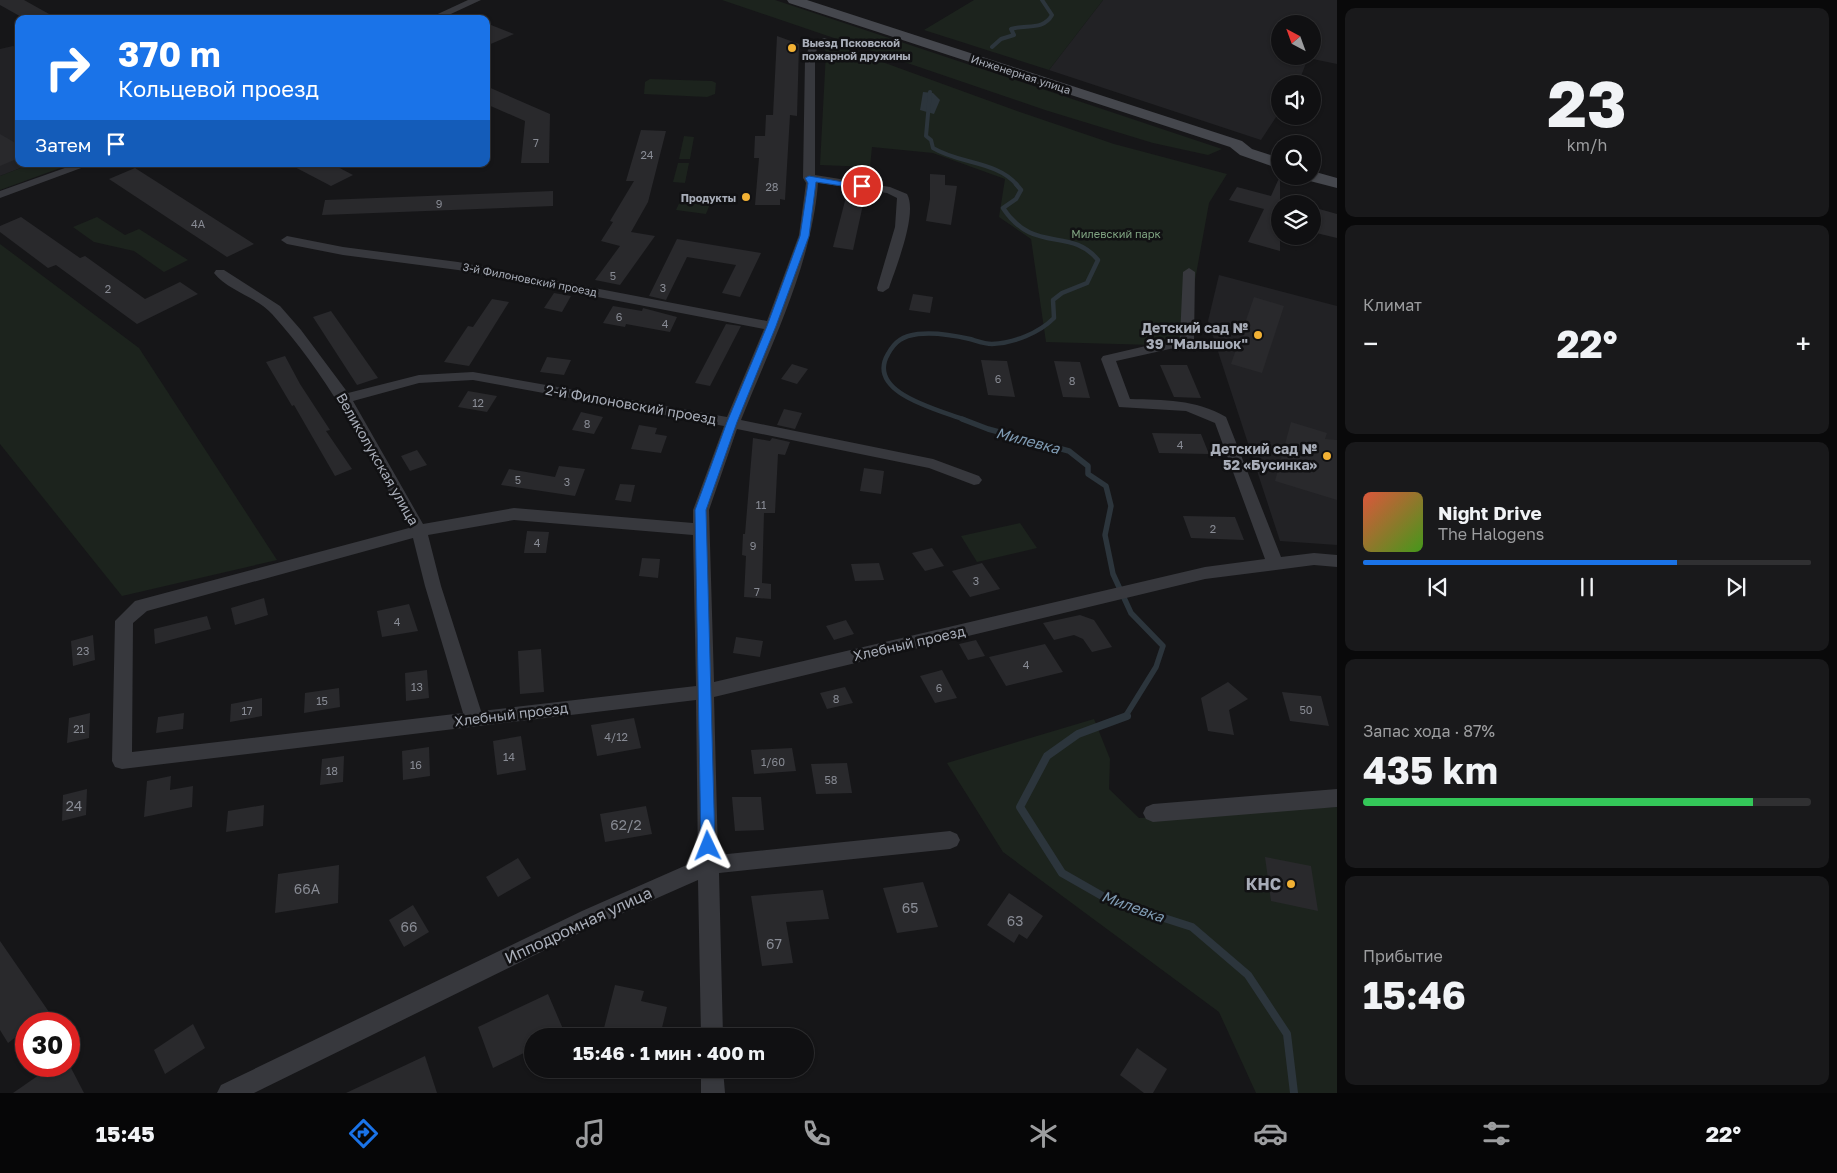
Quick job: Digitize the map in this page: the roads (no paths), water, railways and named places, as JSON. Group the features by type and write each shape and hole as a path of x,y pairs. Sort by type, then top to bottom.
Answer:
{"main road":[{"name":"Инженерная улица","path":"794,0 1236,144 1246,152 1271,161"},
{"name":"Инженерная улица","path":"1246,152 1271,156"},
{"path":"1321,171 1337,168"},
{"path":"1321,176 1337,183"}],"street":[{"path":"440,15 476,0"},
{"path":"712,1028 701,510 732,422 772,326 805,236 812,183 809,178 810,59 813,46 827,40"},
{"path":"0,195 78,167"},
{"path":"809,178 890,190 903,196 900,228 883,288"},
{"name":"3-й Филоновский проезд","path":"287,240 343,251 458,266 772,326"},
{"path":"1189,272 1187,341 1108,359 1124,404 1201,408 1221,420 1274,563"},
{"name":"Великолукская улица","path":"220,273 276,309 345,399 419,531 433,586 474,718"},
{"name":"2-й Филоновский проезд","path":"345,399 419,379 473,376 732,422 899,456 933,464 974,480"},
{"path":"419,531 514,514 702,530"},
{"name":"Хлебный проезд","path":"419,531 141,606 124,620 122,761 704,692 1205,573 1314,559 1337,561"},
{"path":"1153,813 1337,798"},
{"name":"Ипподромная улица","path":"229,1093 589,918 709,865 950,840"},
{"path":"712,1078 713,1093"}],"waterway":[{"name":"Милевка","path":"992,47 1001,39 1014,35 1011,29 1039,25 1048,20 1052,15 1042,0"},
{"name":"Милевка","path":"930,92 926,136 931,140 933,148 954,157 999,171 1016,184"},
{"name":"Милевка","path":"965,420 908,398 887,379 884,368 888,354 897,342 904,338 924,333 951,335 992,344 1009,342 1034,333 1054,318 1053,300 1062,293 1087,283 1098,260 1087,250 1076,244 1039,236 1027,231 1015,222 1003,208 1016,199 1021,190 1016,184"},
{"name":"Милевка","path":"962,419 988,429 1069,451 1088,466 1088,474 1106,486 1111,506 1105,535 1113,574 1131,613 1163,646 1156,667 1125,717"},
{"name":"Милевка","path":"1125,717 1078,734 1047,756 1020,807 1062,873 1111,901 1192,927 1248,975 1287,1034 1294,1093"}],"place":[{"name":"Выезд Псковской пожарной дружины","path":"792,48"},
{"name":"Продукты","path":"746,197"},
{"name":"Детский сад № 39 \"Малышок\"","path":"1258,335"},
{"name":"Детский сад № 52 «Бусинка»","path":"1327,456"},
{"name":"КНС","path":"1291,884"}],"park label":[{"name":"Милевский парк","path":"1116,233"}]}
